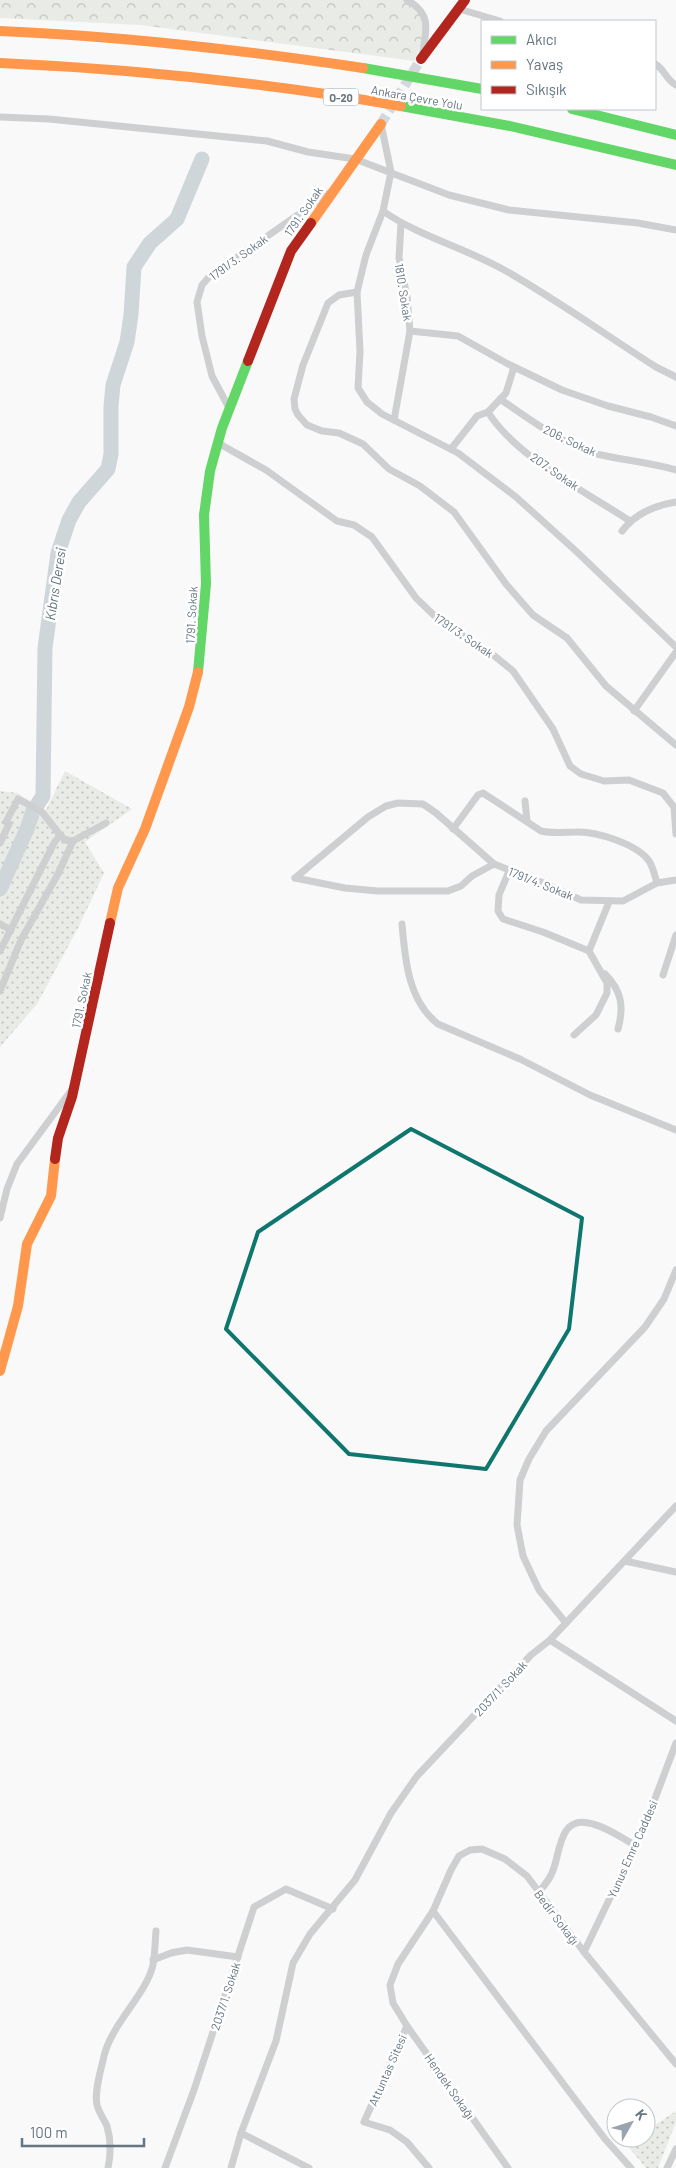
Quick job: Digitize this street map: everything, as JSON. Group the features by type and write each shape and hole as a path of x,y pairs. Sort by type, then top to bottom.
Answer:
{"main road":[{"path":"421,59 466,0"},
{"name":"Ankara Çevre Yolu","path":"0,31 134,38 363,67 481,89"},
{"name":"Ankara Çevre Yolu","path":"0,63 124,69 356,99 443,113 676,165"},
{"path":"576,110 676,135"},
{"name":"1791. Sokak","path":"0,1371 18,1306 27,1244 51,1196 58,1138 70,1102 118,888 145,829 189,708 200,666 206,584 204,515 210,471 218,443 229,408 291,251 381,124"}],"street":[{"path":"407,0 423,12 427,25 421,59"},
{"path":"459,9 497,20"},
{"path":"656,64 660,66 666,78 676,85"},
{"path":"0,117 49,119 267,141 308,152 356,159 449,195 509,210 638,223 676,230"},
{"path":"381,124 391,172 383,211 366,255 358,292 360,351 358,388 367,402 382,414 451,449 516,497 676,646"},
{"name":"1791/3. Sokak","path":"229,408 212,376 202,336 197,302 202,285 217,272 333,190"},
{"path":"383,211 400,223 451,244 505,270 656,367 676,377"},
{"name":"1810. Sokak","path":"394,420 410,331 407,296 399,258 400,223"},
{"path":"358,292 339,295 328,303 301,374 294,399 298,415 307,425 322,431 339,433 363,444 389,469 420,486 454,512 506,584 533,615 567,638 606,686 676,744"},
{"path":"410,331 458,336 514,367 562,390 676,426"},
{"path":"451,449 477,416 488,412 506,393 514,367"},
{"name":"206. Sokak","path":"500,399 552,434 592,452 638,460 676,470"},
{"name":"207. Sokak","path":"488,412 495,423 512,440 546,467 630,521"},
{"name":"1791/3. Sokak","path":"218,443 266,470 337,521 354,525 372,537 422,604 441,622 492,654 514,671 553,729 570,766 581,774 604,781 628,780 663,793 674,807 676,834"},
{"path":"622,531 630,521 649,510 676,502"},
{"path":"634,711 676,652"},
{"path":"453,829 478,795 483,793 546,832 595,833 627,845 644,854 650,863 657,883"},
{"path":"0,843 9,824 6,822 18,799 40,810 65,840 73,841 106,823"},
{"path":"525,800 527,821"},
{"name":"1791/4. Sokak","path":"494,864 472,876 461,886 448,891 378,891 345,888 295,878 343,836 386,806 398,803 423,804 494,864 542,882 581,900 622,901 657,883 676,880"},
{"path":"0,951 60,835"},
{"path":"0,991 21,940 58,874 73,841"},
{"path":"509,871 499,895 498,911 503,919 589,951 603,972 616,984 621,1002 621,1018 618,1029"},
{"path":"589,951 609,902"},
{"path":"0,924 11,930"},
{"path":"402,924 409,974 419,1002 438,1024 520,1059 590,1094 676,1130"},
{"path":"662,975 676,935"},
{"path":"574,1035 596,1015 607,993 607,983 603,972"},
{"path":"0,1218 7,1189 17,1164 73,1088"},
{"path":"566,1623 539,1590 523,1556 517,1525 520,1480 529,1459 546,1431 645,1327 656,1312 676,1270"},
{"name":"2037/1. Sokak","path":"231,2168 241,2133 276,2041 293,1963 310,1934 354,1880 391,1813 417,1776 531,1655 550,1640 676,1506"},
{"path":"625,1561 676,1572"},
{"path":"550,1640 676,1721"},
{"name":"Yunus Emre Caddesi","path":"584,1952 636,1845 676,1744"},
{"path":"539,1892 553,1872 562,1838 573,1825 584,1822 593,1824 636,1845"},
{"name":"Bedir Sokağı","path":"393,2003 390,1985 398,1964 433,1911 450,1870 459,1856 470,1850 482,1849 505,1859 527,1876 584,1952 676,2064"},
{"name":"2037/1. Sokak","path":"165,2168 194,2090 254,1907 286,1889 332,1909"},
{"path":"433,1911 605,2139 631,2168"},
{"path":"108,2168 111,2152 110,2141 107,2127 97,2106 97,2093 104,2056 109,2041 144,1984 152,1966 156,1931"},
{"path":"153,1960 171,1953 187,1950 238,1957"},
{"name":"Hendek Sokağı","path":"393,2003 407,2026 508,2168"},
{"name":"Attuntas Sitesi","path":"407,2026 364,2122 390,2130 407,2142 429,2168"},
{"path":"241,2133 309,2168"},
{"path":"667,2168 676,2149"}],"highlighted area":[{"path":"411,1129 582,1218 569,1329 486,1469 349,1454 226,1329 258,1232"}],"green space":[{"path":"0,0 407,0 415,4 427,25 415,61 140,25 0,18"},
{"path":"65,771 132,809 85,842 104,873 78,928 37,1004 0,1047 0,791 17,793 46,810"},
{"path":"676,2111 676,2122 658,2168 646,2168 629,2148 656,2148 656,2124"}],"waterway":[{"name":"Kıbrıs Deresi","path":"0,889 33,811 43,796 45,648 58,553 69,520 79,502 108,469 111,454 113,385 127,342 134,267 150,243 177,219 202,159"}],"tunnel":[{"path":"381,124 421,59"}],"traffic: fast":[{"path":"363,68 481,89"},
{"path":"401,106 510,126 676,165"},
{"path":"576,110 676,135"},
{"path":"198,672 206,584 204,515 210,471 222,428 248,361"}],"traffic: slow":[{"path":"0,31 91,36 182,45 363,68"},
{"path":"0,63 101,69 201,78 301,90 401,106"},
{"path":"311,223 381,124"},
{"path":"110,923 118,888 145,829 189,707 198,672"},
{"path":"0,1371 18,1306 27,1244 51,1196 55,1159"}],"traffic: jam":[{"path":"421,59 465,0"},
{"path":"248,361 291,251 311,223"},
{"path":"55,1159 58,1138 72,1097 110,923"}]}
